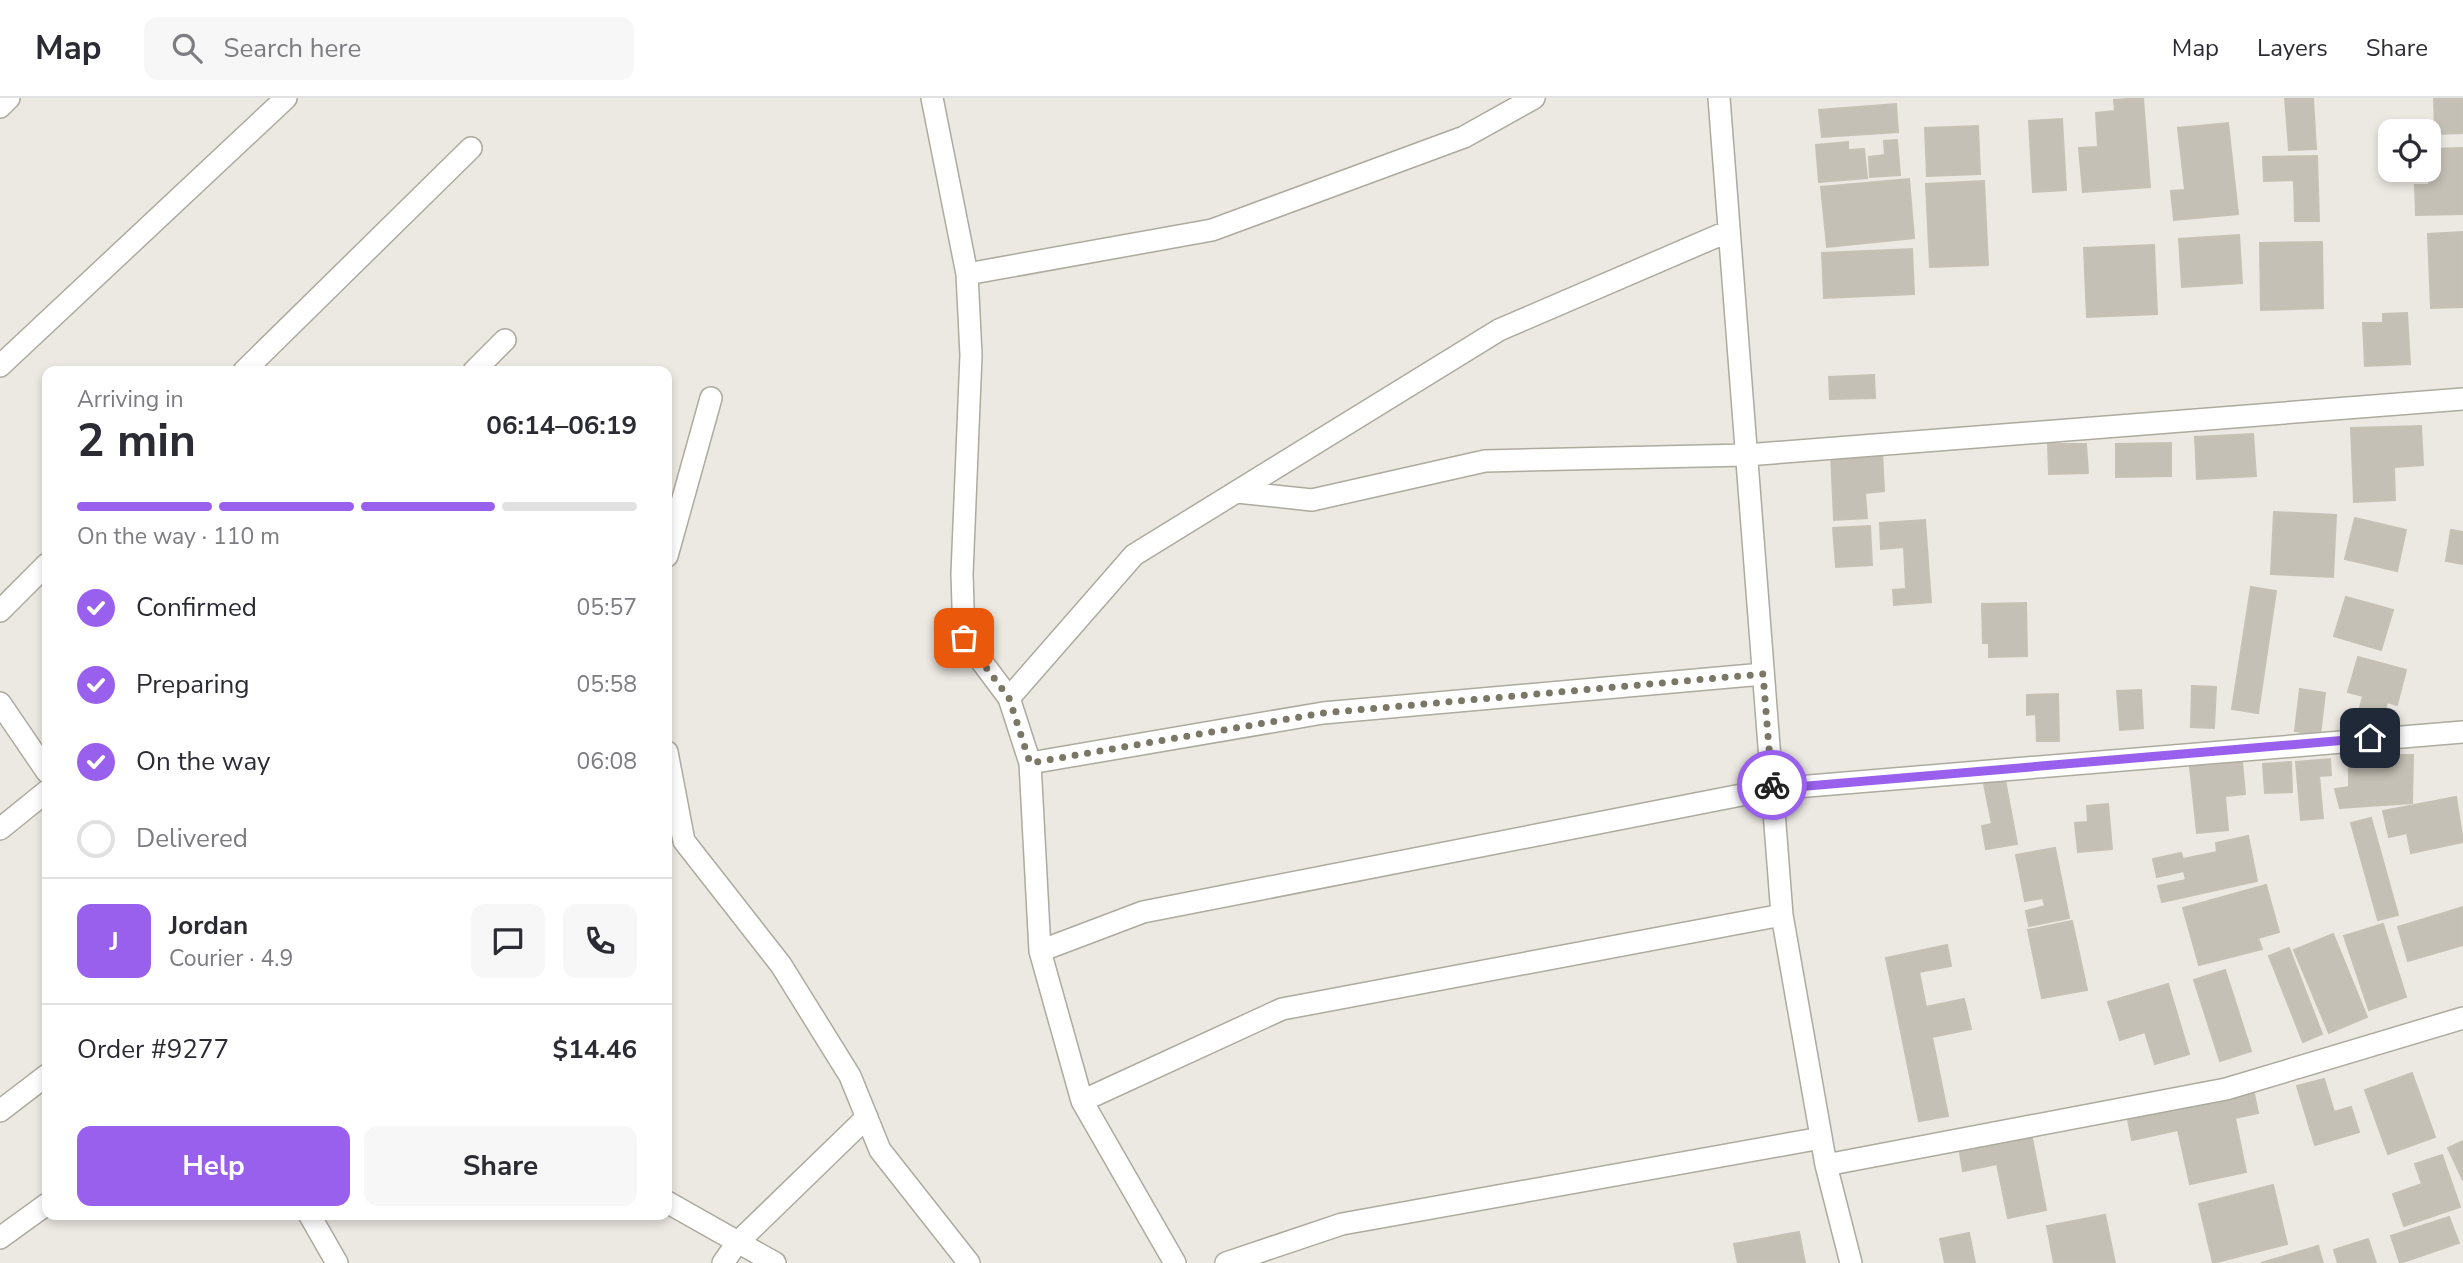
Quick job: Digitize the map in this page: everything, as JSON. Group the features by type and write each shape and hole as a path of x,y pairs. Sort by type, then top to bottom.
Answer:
{"street":[{"path":"0,107 9,98"},
{"path":"0,366 286,98"},
{"path":"932,98 967,274 971,355 962,574 964,638 1009,698 1030,763 1040,951 1082,1101 1175,1263"},
{"path":"967,274 1212,230 1464,137 1534,98"},
{"path":"1719,98 1782,915 1826,1166 1851,1263"},
{"path":"249,366 471,148"},
{"path":"1009,698 1134,555 1499,330 1729,231"},
{"path":"479,366 505,340"},
{"path":"672,537 710,398"},
{"path":"1237,492 1312,500 1485,461 1746,455 2463,399"},
{"path":"0,611 42,569"},
{"path":"1030,763 1323,713 1763,674"},
{"path":"0,703 42,765"},
{"path":"1040,951 1143,912 1772,789 2463,732"},
{"path":"672,778 684,841 781,965 850,1076 880,1150 968,1263"},
{"path":"0,829 42,795"},
{"path":"1082,1101 1282,1009 1782,915"},
{"path":"1826,1166 2226,1089 2463,1018"},
{"path":"0,1111 42,1079"},
{"path":"723,1263 737,1243 867,1117"},
{"path":"1226,1263 1342,1224 1821,1138"},
{"path":"672,1205 775,1263"},
{"path":"0,1238 42,1208"},
{"path":"312,1220 337,1263"}],"building":[{"path":"2143,98 2150,187 2083,192 2079,148 2098,147 2096,113 2115,111 2114,100"},
{"path":"2285,98 2313,98 2316,149 2289,150"},
{"path":"2434,98 2463,98 2463,133 2441,134 2441,119 2435,119"},
{"path":"1896,104 1898,132 1822,137 1819,110"},
{"path":"2062,119 2066,190 2033,192 2029,121"},
{"path":"2228,123 2238,214 2174,220 2171,191 2185,190 2178,128"},
{"path":"1978,126 1980,174 1927,176 1925,128"},
{"path":"1897,140 1900,175 1870,177 1869,157 1885,155 1884,141"},
{"path":"1848,142 1848,150 1864,149 1867,178 1819,182 1816,145"},
{"path":"2463,148 2463,214 2416,215 2415,185 2441,182 2441,149"},
{"path":"2317,156 2319,221 2295,221 2294,180 2264,181 2263,157"},
{"path":"1909,179 1914,238 1827,247 1821,187"},
{"path":"1984,181 1988,265 1930,267 1926,184"},
{"path":"2463,232 2463,307 2431,308 2428,234"},
{"path":"2239,235 2242,283 2182,287 2179,239"},
{"path":"2322,242 2323,308 2261,310 2260,243"},
{"path":"2154,245 2157,314 2087,317 2084,248"},
{"path":"1912,249 1914,294 1824,298 1822,253"},
{"path":"2407,313 2410,364 2365,366 2363,323 2383,323 2383,314"},
{"path":"1874,375 1875,398 1830,399 1829,377"},
{"path":"2421,426 2423,465 2394,467 2395,500 2354,502 2351,428"},
{"path":"2253,434 2256,476 2197,479 2195,437"},
{"path":"2171,443 2171,476 2116,477 2116,444"},
{"path":"2048,444 2086,444 2088,473 2049,474"},
{"path":"1882,451 1884,491 1865,493 1867,518 1834,520 1831,454"},
{"path":"2274,512 2336,515 2333,577 2271,574"},
{"path":"2355,518 2406,530 2397,571 2345,559"},
{"path":"1925,520 1931,602 1894,605 1893,590 1906,589 1904,547 1881,549 1880,523"},
{"path":"1870,526 1872,565 1836,567 1833,528"},
{"path":"2451,530 2463,532 2463,564 2446,561"},
{"path":"2251,587 2276,591 2258,713 2232,709"},
{"path":"2346,597 2393,610 2381,650 2334,636"},
{"path":"2026,603 2027,656 1989,657 1989,643 1983,643 1982,604"},
{"path":"2358,657 2406,670 2397,705 2387,702 2382,722 2358,715 2363,696 2348,692"},
{"path":"2192,686 2216,687 2214,728 2191,727"},
{"path":"2300,689 2325,693 2320,735 2295,731"},
{"path":"2141,690 2143,728 2120,730 2117,691"},
{"path":"2058,694 2059,741 2037,741 2036,714 2027,715 2027,695"},
{"path":"2371,755 2413,755 2412,803 2340,808 2335,789 2349,787 2349,766 2371,766"},
{"path":"2330,759 2331,775 2319,776 2323,818 2301,820 2296,762"},
{"path":"2242,762 2245,794 2225,796 2228,830 2197,833 2190,767"},
{"path":"2291,762 2292,792 2265,793 2263,764"},
{"path":"2005,780 2017,844 1986,849 1982,826 1992,824 1984,784"},
{"path":"2456,797 2463,842 2411,853 2407,833 2389,837 2383,811"},
{"path":"2108,804 2112,849 2078,852 2075,823 2088,822 2087,806"},
{"path":"2371,818 2398,915 2378,920 2351,823"},
{"path":"2248,836 2257,881 2162,902 2158,886 2186,880 2184,871 2157,877 2153,859 2181,853 2183,859 2217,852 2216,843"},
{"path":"2055,848 2069,918 2029,926 2026,911 2045,906 2043,898 2025,901 2016,855"},
{"path":"2266,885 2279,932 2258,938 2262,949 2199,965 2183,908"},
{"path":"2463,907 2463,945 2408,961 2398,927"},
{"path":"2072,921 2087,990 2042,998 2028,930"},
{"path":"2383,924 2406,997 2369,1010 2344,936"},
{"path":"2333,934 2367,1017 2329,1033 2294,950"},
{"path":"1947,945 1951,966 1919,972 1926,1007 1964,999 1971,1029 1932,1037 1948,1116 1919,1121 1886,958"},
{"path":"2289,948 2322,1034 2303,1042 2269,956"},
{"path":"2225,970 2251,1051 2220,1061 2194,980"},
{"path":"2168,984 2189,1054 2155,1064 2145,1032 2120,1040 2108,1002"},
{"path":"2412,1073 2435,1137 2388,1154 2365,1090"},
{"path":"2324,1079 2334,1112 2351,1107 2359,1132 2315,1145 2297,1086"},
{"path":"2253,1089 2258,1113 2235,1118 2246,1172 2190,1184 2178,1130 2132,1140 2127,1115"},
{"path":"2031,1133 2046,1210 2008,1218 1997,1164 1963,1171 1959,1147"},
{"path":"2463,1141 2463,1180 2448,1148"},
{"path":"2442,1155 2460,1207 2404,1226 2393,1194 2422,1184 2415,1164"},
{"path":"2273,1185 2287,1244 2213,1263 2199,1204"},
{"path":"2105,1215 2115,1263 2054,1263 2047,1226"},
{"path":"2449,1217 2459,1243 2400,1263 2391,1236"},
{"path":"1799,1232 1805,1263 1738,1263 1734,1244"},
{"path":"1969,1233 1975,1263 1945,1263 1940,1239"},
{"path":"2368,1239 2376,1263 2338,1263 2334,1250"},
{"path":"2318,1246 2323,1263 2261,1263"}],"way so far":[{"path":"964,638 1009,698 1030,763 1323,713 1763,674 1772,785"}],"route":[{"path":"1772,785 1772,789 2370,738"}]}
